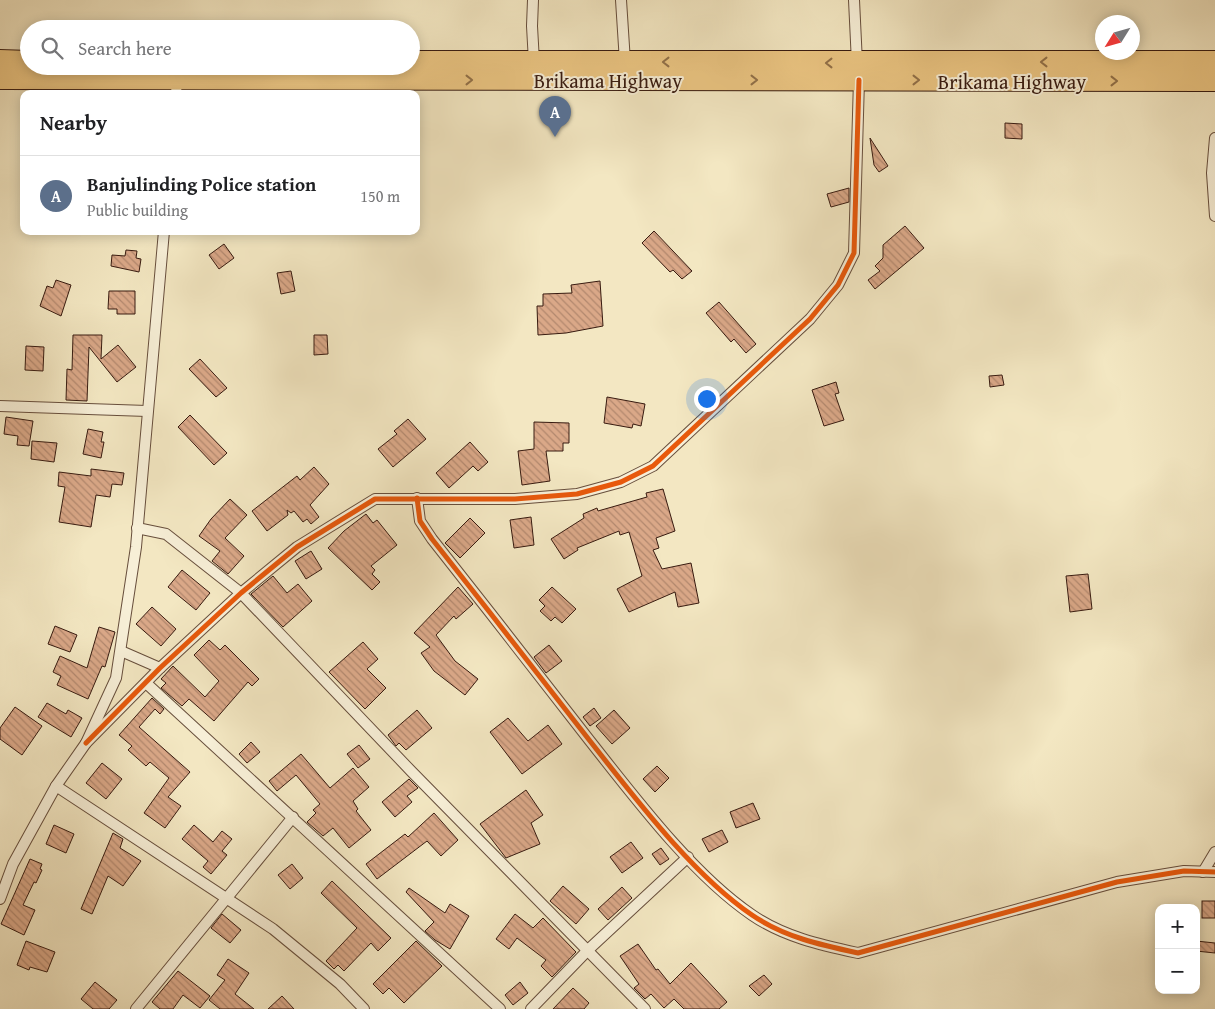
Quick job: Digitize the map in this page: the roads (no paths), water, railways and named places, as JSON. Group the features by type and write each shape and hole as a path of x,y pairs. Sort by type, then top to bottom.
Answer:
{"highway":[{"path":"0,60 20,60"},
{"name":"Brikama Highway","path":"420,65 436,71 534,62 625,62 715,71"},
{"name":"Brikama Highway","path":"420,72 858,71 1215,62"},
{"name":"Brikama Highway","path":"858,71 1215,81"},
{"name":"Brikama Highway","path":"0,79 177,80 321,75"}],"street":[{"path":"533,0 534,62"},
{"path":"621,0 625,62"},
{"path":"0,899 4,879 56,786 86,743 160,668 241,593 297,547 375,499 515,499 577,494 621,482 653,466 810,319 838,286 854,253 858,71 854,0"},
{"path":"1215,138 1212,173 1215,216"},
{"path":"86,743 116,678 121,651 137,528 164,235"},
{"path":"0,406 147,411"},
{"path":"417,498 420,521 432,539 625,786 688,857 752,915 781,932 820,945 858,954 1117,882 1184,871 1215,872"},
{"path":"137,528 166,534 241,593 412,772 645,1009"},
{"path":"121,651 160,668"},
{"path":"146,683 500,1009"},
{"path":"56,786 273,929 340,984 364,1009"},
{"path":"136,1009 228,899 292,817"},
{"path":"1203,872 1215,852"},
{"path":"531,1009 588,950 688,857"}],"place":[{"name":"Banjulinding Police station","path":"555,137"}]}
